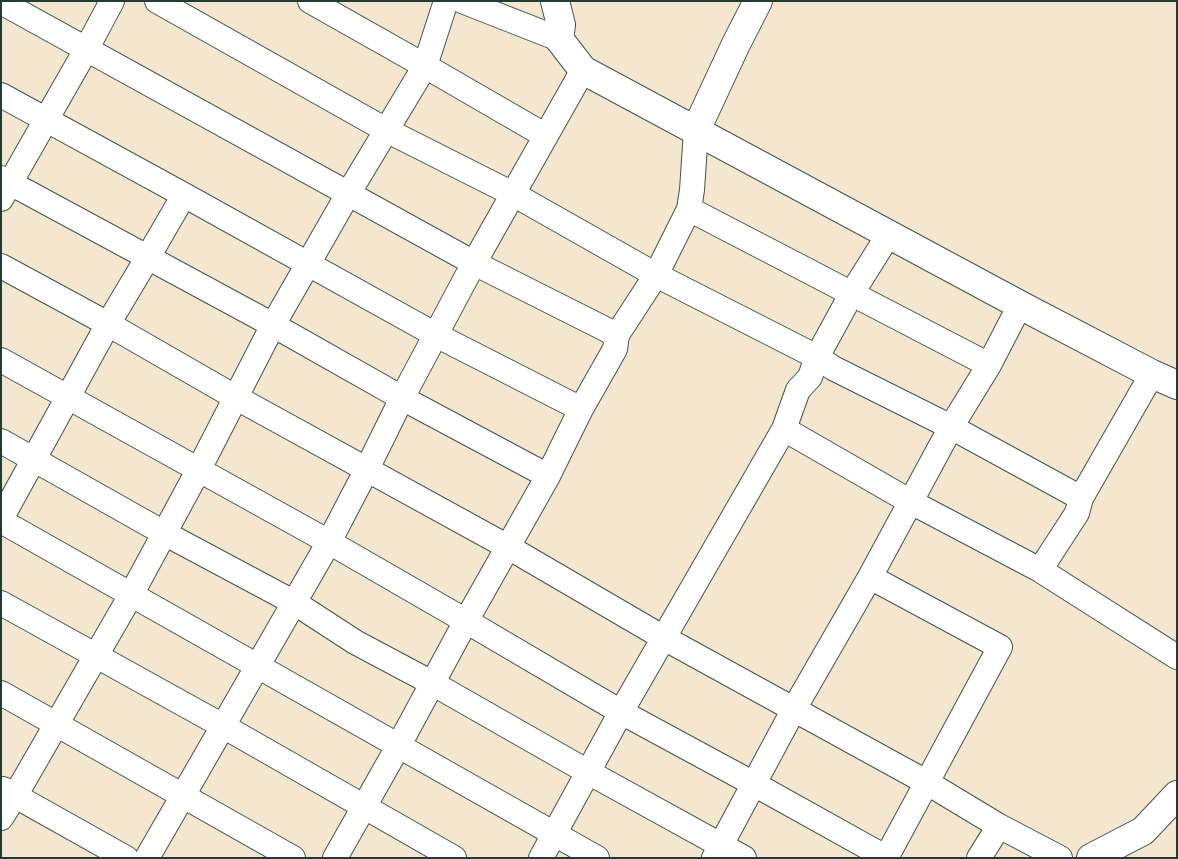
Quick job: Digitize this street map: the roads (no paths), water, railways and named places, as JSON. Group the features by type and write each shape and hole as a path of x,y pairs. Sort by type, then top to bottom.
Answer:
{"street":[{"path":"112,1 46,119 4,186 148,257 402,398 548,476"},
{"path":"158,1 386,130 513,194 656,275 817,357 833,368 951,427 1081,498"},
{"path":"310,1 546,136"},
{"path":"1,818 8,792 57,724 131,595 199,469 273,325 348,194 425,66 446,1"},
{"path":"462,1 559,39 583,70 1020,305 1177,386"},
{"path":"555,1 561,25 559,39"},
{"path":"335,858 548,476 581,409 615,349 617,335 656,275 689,209 696,130 758,1"},
{"path":"1,2 474,263 617,335"},
{"path":"147,858 329,542 368,469 402,398 474,263 583,70"},
{"path":"1,95 436,335 581,409"},
{"path":"184,195 108,324 1,520 597,858"},
{"path":"689,209 989,365"},
{"path":"541,858 621,712 784,430 798,390 810,377 817,357 852,293 889,234"},
{"path":"1,266 368,469 664,638 926,782 999,826 1060,858"},
{"path":"717,851 794,709 870,577 951,427 989,365 1020,305"},
{"path":"1,360 329,542 621,712 887,858 1000,647 870,577"},
{"path":"1040,570 1077,513 1081,498 1152,374"},
{"path":"784,430 911,502 1040,570 1177,657"},
{"path":"1,441 164,533 294,603 355,642 432,683 588,772 717,851 744,858"},
{"path":"1,603 454,858"},
{"path":"1,693 293,858"},
{"path":"8,792 126,858"},
{"path":"1091,858 1143,831 1177,795"},
{"path":"979,858 999,826"}]}
